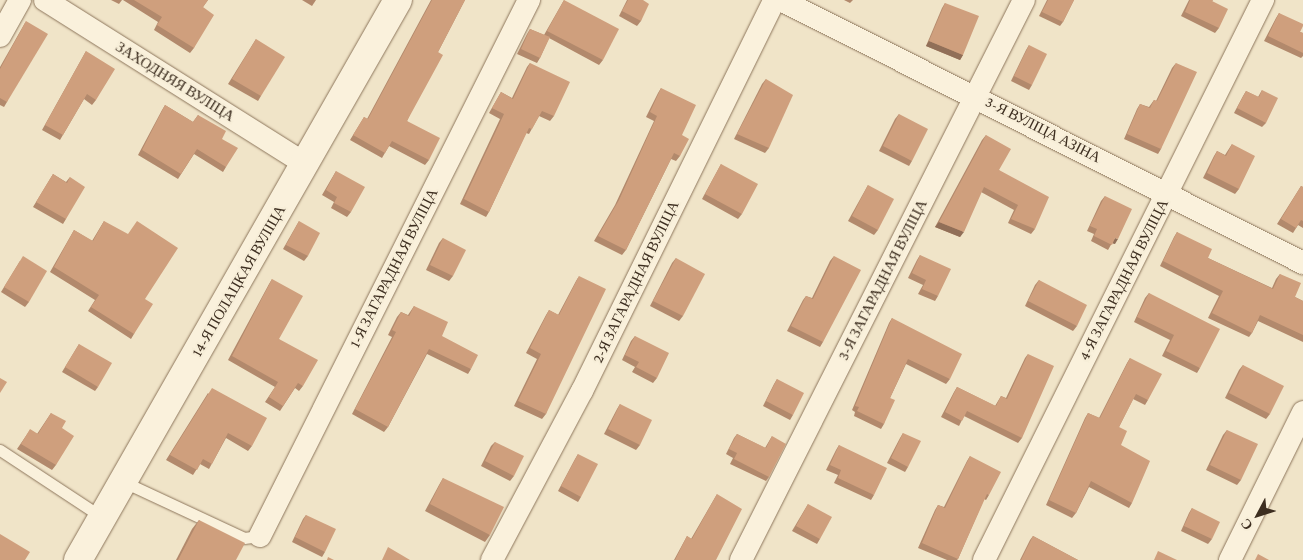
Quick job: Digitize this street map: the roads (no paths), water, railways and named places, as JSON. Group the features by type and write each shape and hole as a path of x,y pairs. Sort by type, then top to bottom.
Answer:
{"main road":[{"name":"14-Я ПОЛАЦКАЯ ВУЛІЦА","path":"78,560 398,0"}],"street":[{"path":"0,36 20,0"},
{"name":"ЗАХОДНЯЯ ВУЛІЦА","path":"45,0 305,164"},
{"name":"1-Я ЗАГАРАДНАЯ ВУЛІЦА","path":"260,536 529,0"},
{"name":"2-Я ЗАГАРАДНАЯ ВУЛІЦА","path":"492,560 582,392 774,0"},
{"name":"3-Я ВУЛІЦА АЗІНА","path":"782,0 1168,193 1303,263"},
{"name":"3-Я ЗАГАРАДНАЯ ВУЛІЦА","path":"740,560 1024,0"},
{"name":"4-Я ЗАГАРАДНАЯ ВУЛІЦА","path":"984,560 1263,0"},
{"path":"1230,560 1303,412"}],"lane":[{"path":"0,450 103,518"},
{"path":"124,482 244,538 260,536"}]}
